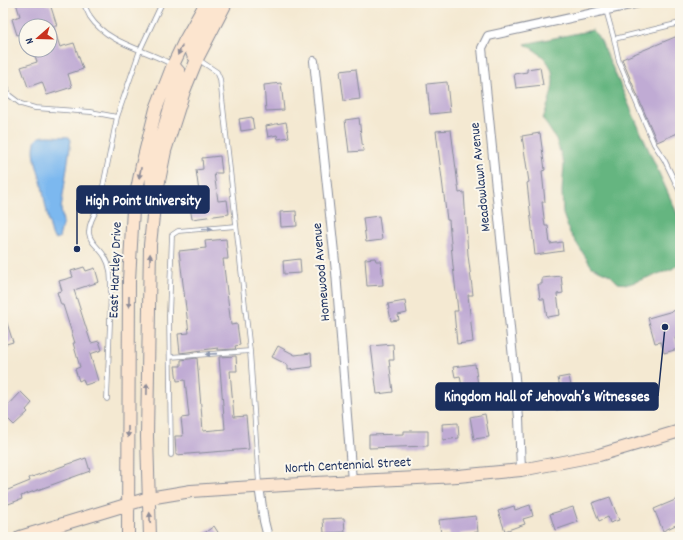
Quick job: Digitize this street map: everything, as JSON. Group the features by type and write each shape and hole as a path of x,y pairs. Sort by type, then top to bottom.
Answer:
{"main road":[{"name":"East Hartley Drive","path":"128,537 129,280 133,209 156,109 173,65 206,3"},
{"path":"197,59 192,55 191,49 210,14 212,3"},
{"path":"150,537 147,437 148,339 150,245 154,206 165,151 184,91 197,59 226,3"},
{"path":"153,216 151,170 179,78 179,72 173,65"},
{"name":"North Centennial Street","path":"26,536 149,498 191,491 458,476 540,468 599,455 680,431"}],"street":[{"name":"Meadowlawn Avenue","path":"521,470 518,410 482,48 488,36 639,3"},
{"name":"Homewood Avenue","path":"314,61 336,272 352,481"},
{"path":"259,486 264,522 268,537"}],"lane":[{"path":"84,3 90,18 102,30 121,41 161,58 173,65"},
{"path":"107,399 111,289 109,269 105,258 92,242 88,234 89,226 99,206 117,117 140,50 162,3"},
{"path":"606,10 620,62 654,144 664,159 680,192"},
{"path":"614,39 680,23"},
{"path":"197,59 217,72 220,79 250,352 259,486"},
{"path":"3,76 9,95 21,104 35,108 92,112 117,117"},
{"path":"99,206 133,209"},
{"path":"171,455 169,316 172,235 178,231 236,226"},
{"path":"170,357 250,352"}],"green space":[{"path":"593,30 601,41 680,220 680,263 672,269 629,284 618,283 610,275 592,267 570,233 563,214 562,191 564,164 556,139 543,119 552,88 552,73 550,66 543,57 525,44"}],"water":[{"path":"42,136 69,137 71,140 61,209 63,222 59,238 55,239 52,235 34,151 34,145 37,139"}],"building":[{"path":"16,3 46,3 47,5 50,4 54,18 18,18 17,35 12,19 20,16"},
{"path":"680,35 680,132 657,142 622,59"},
{"path":"58,41 60,47 74,43 83,69 68,74 72,87 47,95 42,82 28,87 21,67 37,62 36,58 58,58"},
{"path":"540,67 543,85 516,88 514,74 527,72 527,69"},
{"path":"356,69 360,99 344,101 340,71"},
{"path":"447,82 450,112 430,114 427,84"},
{"path":"281,83 284,110 266,111 264,85"},
{"path":"252,117 254,129 241,131 239,119"},
{"path":"359,118 363,151 349,152 345,120"},
{"path":"286,122 289,137 278,139 277,135 268,137 266,126"},
{"path":"451,130 459,193 464,192 468,255 473,295 468,295 473,342 457,344 454,311 458,311 449,220 447,220 436,131"},
{"path":"540,133 545,170 542,171 545,202 542,202 545,226 548,226 550,244 562,242 563,251 535,255 527,183 529,182 522,136"},
{"path":"220,156 222,173 214,173 218,201 227,200 229,214 192,219 190,207 201,206 196,170 203,169 202,158"},
{"path":"296,211 297,226 281,227 280,212"},
{"path":"379,216 382,240 366,242 363,218"},
{"path":"226,239 228,259 223,259 231,325 237,324 240,345 235,346 236,349 218,350 218,348 180,353 178,334 189,333 179,251 206,248 205,241"},
{"path":"375,258 376,261 381,261 383,285 367,286 365,259"},
{"path":"300,259 301,273 284,274 283,261"},
{"path":"84,267 86,271 95,268 99,282 74,290 91,343 99,341 102,350 90,354 98,381 85,385 83,379 79,381 75,369 80,367 73,343 75,343 63,305 61,305 57,292 62,291 59,281 73,277 71,271"},
{"path":"561,276 563,293 557,294 560,315 547,317 544,299 540,299 538,284 542,284 542,278"},
{"path":"405,301 407,313 398,315 399,320 391,321 388,304"},
{"path":"680,309 680,336 675,338 678,349 664,353 661,342 655,343 648,318"},
{"path":"3,317 5,317 13,342 3,345"},
{"path":"393,344 394,360 389,360 393,392 377,394 371,346"},
{"path":"278,346 295,355 311,353 312,367 288,370 288,365 272,357"},
{"path":"236,356 237,371 230,371 234,417 246,416 249,449 176,455 175,436 183,436 181,418 189,417 185,380 177,381 175,366 181,366 181,360 197,358 203,431 225,429 219,357"},
{"path":"475,364 478,385 462,387 460,376 455,377 453,367"},
{"path":"569,376 575,406 556,410 553,394 561,392 558,378"},
{"path":"21,392 32,403 26,410 28,412 14,425 3,414 3,411"},
{"path":"485,414 489,437 474,439 470,417"},
{"path":"458,423 459,438 443,440 442,424"},
{"path":"404,431 428,431 428,446 369,448 369,435 404,434"},
{"path":"86,458 90,471 21,496 22,499 3,506 3,492 30,481 29,478"},
{"path":"610,497 619,520 610,523 608,517 599,521 592,503"},
{"path":"680,498 680,523 663,531 654,509"},
{"path":"530,505 533,516 523,519 525,524 505,531 498,511 514,506 515,510"},
{"path":"573,507 578,522 555,530 550,514"},
{"path":"476,516 478,532 460,534 461,537 450,537 449,532 441,533 439,520"},
{"path":"344,518 345,532 324,533 323,519"},
{"path":"214,526 221,537 199,537"}],"place":[{"name":"High Point University","path":"77,249"},
{"name":"Kingdom Hall of Jehovah’s Witnesses","path":"665,327"}]}
